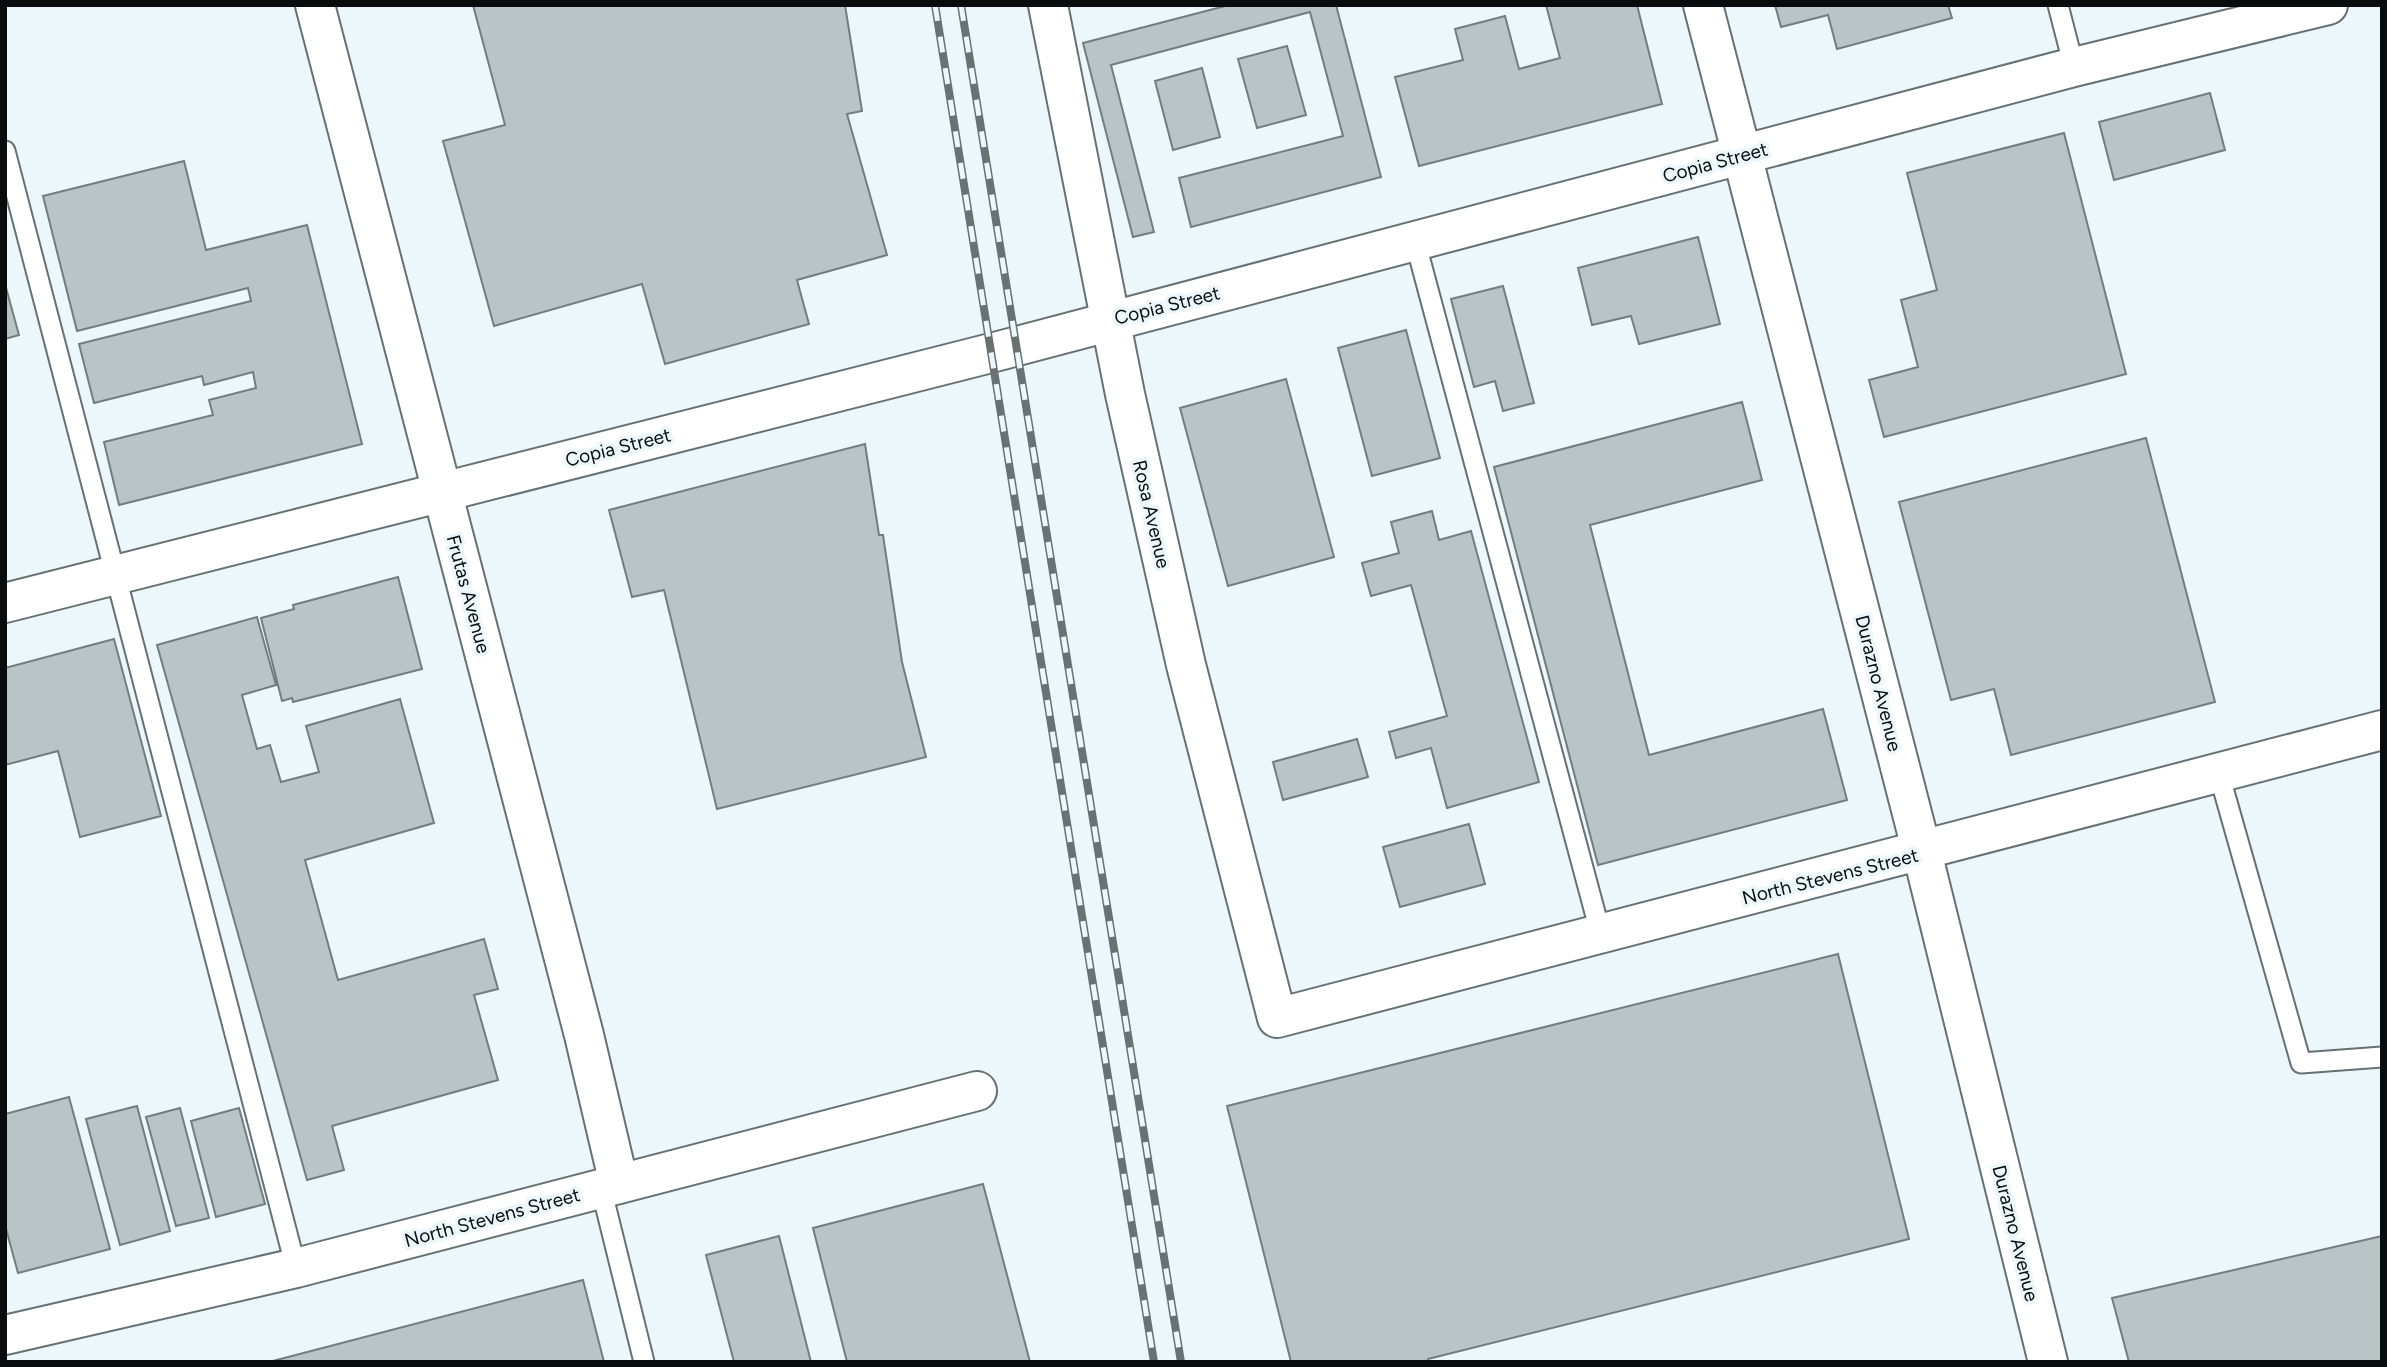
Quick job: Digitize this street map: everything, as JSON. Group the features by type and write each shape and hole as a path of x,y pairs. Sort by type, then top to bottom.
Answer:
{"street":[{"name":"Frutas Avenue","path":"315,5 581,1022 610,1186"},
{"name":"Rosa Avenue","path":"1048,5 1110,320 1186,665 1278,1018"},
{"name":"Durazno Avenue","path":"1703,5 1922,852 2048,1362"},
{"name":"Copia Street","path":"5,603 1415,241 2074,67 2328,5"},
{"name":"North Stevens Street","path":"1278,1018 2382,730"},
{"name":"North Stevens Street","path":"5,1335 296,1268 976,1091"}],"lane":[{"path":"2058,5 2074,67"},
{"path":"5,151 296,1268"},
{"path":"1415,241 1601,935"},
{"path":"2219,774 2301,1063 2382,1057"},
{"path":"610,1186 644,1362"}],"building":[{"path":"473,5 845,5 862,111 847,114 887,255 797,280 809,324 665,364 642,284 494,326 443,141 505,125"},
{"path":"1229,5 1336,5 1381,177 1191,227 1179,178 1343,136 1310,12 1111,65 1154,232 1133,237 1083,43"},
{"path":"1546,5 1637,5 1662,104 1419,166 1395,77 1463,60 1455,29 1505,16 1519,69 1560,58"},
{"path":"1775,5 1948,5 1952,18 1837,49 1828,15 1781,27"},
{"path":"1287,46 1306,115 1257,128 1238,59"},
{"path":"1202,68 1220,137 1173,150 1155,81"},
{"path":"2210,93 2225,150 2114,180 2099,122"},
{"path":"2064,133 2126,374 1884,437 1869,380 1918,367 1901,300 1937,290 1907,173"},
{"path":"184,161 206,250 307,225 362,444 119,505 104,442 213,415 209,400 256,388 253,372 204,385 202,376 94,403 79,344 251,301 248,288 77,331 43,196"},
{"path":"1698,237 1720,324 1639,344 1631,316 1592,325 1578,268"},
{"path":"5,284 19,335 5,339"},
{"path":"1503,286 1534,403 1503,411 1495,381 1474,387 1451,299"},
{"path":"1406,330 1440,458 1372,476 1338,348"},
{"path":"1286,379 1334,557 1228,586 1180,408"},
{"path":"1742,402 1762,480 1590,525 1649,755 1823,709 1847,800 1598,865 1494,467"},
{"path":"2146,438 2215,702 2011,755 1994,689 1951,700 1899,502"},
{"path":"865,444 879,535 883,535 902,662 926,757 717,809 664,590 632,597 609,510"},
{"path":"1432,511 1439,540 1471,531 1539,782 1447,808 1431,748 1396,758 1389,732 1447,716 1411,585 1371,596 1362,563 1399,553 1391,522"},
{"path":"398,577 422,669 293,702 292,698 282,701 261,618 294,609 293,605"},
{"path":"257,617 276,685 242,695 257,749 270,745 281,782 319,772 306,726 400,699 434,823 305,860 338,980 484,939 498,989 474,995 498,1080 332,1126 344,1170 307,1180 157,645"},
{"path":"114,639 161,816 80,837 58,751 5,765 5,668"},
{"path":"1357,739 1368,777 1283,800 1273,762"},
{"path":"1469,824 1485,884 1400,907 1383,847"},
{"path":"1838,954 1909,1239 1428,1359 1429,1362 1291,1362 1227,1106"},
{"path":"69,1097 110,1249 18,1273 5,1225 5,1114"},
{"path":"137,1106 170,1231 120,1245 86,1119"},
{"path":"180,1108 209,1218 176,1226 146,1117"},
{"path":"239,1108 265,1204 216,1217 191,1121"},
{"path":"983,1184 1030,1362 847,1362 813,1228"},
{"path":"779,1236 811,1362 734,1362 706,1255"},
{"path":"2382,1236 2382,1362 2129,1362 2112,1298"},
{"path":"583,1280 604,1362 269,1362"}],"railway":[{"path":"935,5 1154,1362"},
{"path":"961,5 1181,1362"}]}
